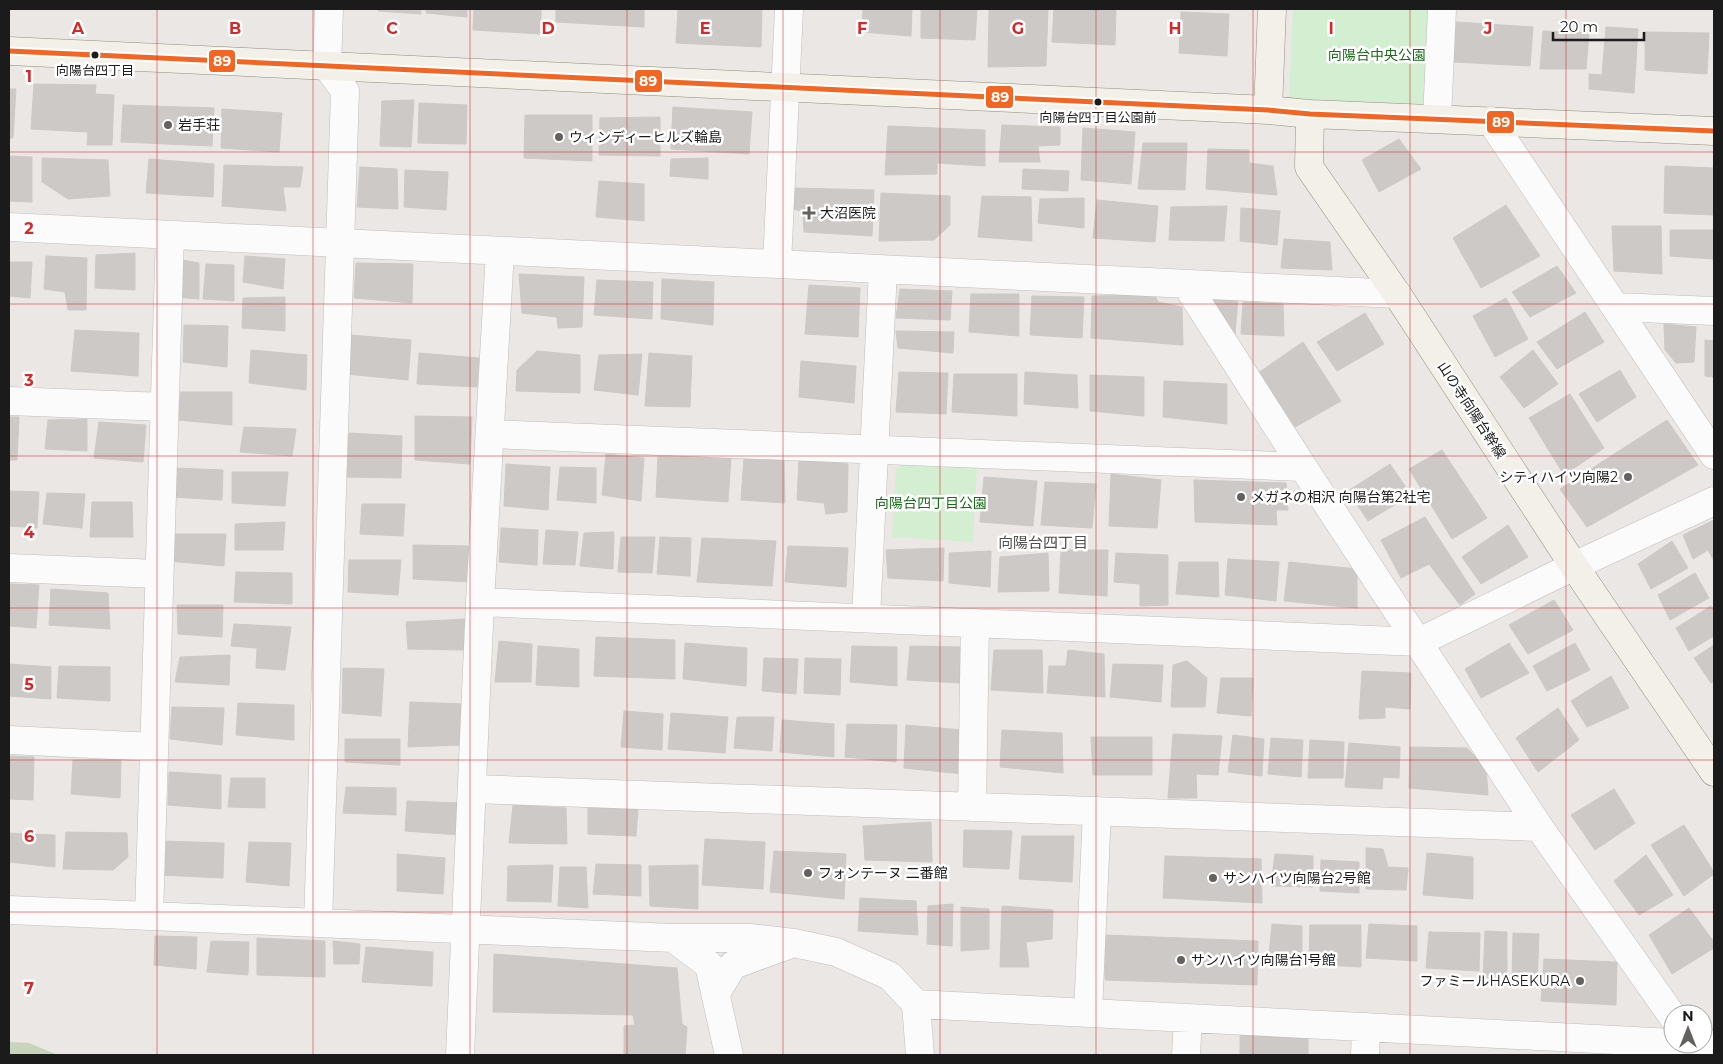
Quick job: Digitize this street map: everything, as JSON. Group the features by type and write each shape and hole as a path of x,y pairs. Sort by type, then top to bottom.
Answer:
{"street":[{"path":"318,923 345,92 327,66 329,9"},
{"path":"777,264 788,9"},
{"path":"1268,110 1272,9"},
{"path":"1437,119 1442,9"},
{"path":"9,51 1268,110 1310,114 1714,131"},
{"name":"山の寺向陽台幹線","path":"1310,114 1309,167 1397,294 1574,566 1714,772"},
{"path":"1491,121 1714,455"},
{"path":"9,227 1397,294"},
{"path":"149,916 170,235"},
{"path":"460,1055 480,602 500,251"},
{"path":"866,618 883,270"},
{"path":"1186,284 1302,467 1539,827 1664,1004"},
{"path":"1615,307 1714,311"},
{"path":"9,400 164,407"},
{"path":"490,434 1302,467"},
{"path":"480,602 1418,642 1574,566 1714,501"},
{"path":"9,568 159,574"},
{"path":"972,807 975,623"},
{"path":"9,740 154,747"},
{"path":"472,789 1539,827"},
{"path":"1088,1013 1097,811"},
{"path":"9,910 673,938 750,938 794,943 836,952 890,976 916,1004 920,1055"},
{"path":"673,938 709,965 729,1055"},
{"path":"716,993 734,965 794,943"},
{"path":"916,1004 1663,1043"},
{"path":"1186,1055 1188,1018"},
{"path":"1365,1055 1366,1027"}],"green space":[{"name":"向陽台中央公園","path":"1293,9 1428,9 1424,104 1289,99"},
{"name":"向陽台四丁目公園","path":"903,464 977,468 973,542 892,537 896,470"},
{"path":"9,1042 29,1043 58,1055 9,1055"}],"building":[{"path":"378,9 421,9 421,14 378,11"},
{"path":"426,9 467,9 467,17 426,13"},
{"path":"474,9 541,9 541,34 473,30"},
{"path":"556,9 644,9 644,27 556,22"},
{"path":"678,9 762,9 761,47 676,43"},
{"path":"863,9 912,9 911,36 862,32"},
{"path":"921,9 977,9 975,40 921,38"},
{"path":"989,9 1048,9 1046,66 988,67"},
{"path":"1054,9 1116,9 1115,45 1052,42"},
{"path":"1181,12 1229,14 1227,56 1179,53"},
{"path":"1456,22 1533,27 1530,66 1453,62"},
{"path":"1606,27 1638,29 1634,93 1589,89 1589,74 1602,75"},
{"path":"1543,31 1589,33 1586,69 1540,69"},
{"path":"1645,32 1709,33 1707,74 1645,70"},
{"path":"34,84 96,85 95,94 114,95 112,145 87,145 88,132 31,129"},
{"path":"9,89 16,89 13,138 9,138"},
{"path":"414,100 411,147 380,146 382,101"},
{"path":"419,103 467,105 466,144 418,143"},
{"name":"岩手荘","path":"123,105 214,108 212,146 121,142"},
{"path":"673,107 752,112 749,154 671,149"},
{"path":"222,109 282,113 279,152 221,148"},
{"name":"ウィンディーヒルズ輪島","path":"525,115 592,115 592,161 524,158"},
{"path":"660,117 660,156 599,155 600,118"},
{"path":"1002,125 1060,127 1060,145 1038,146 1040,162 999,162"},
{"path":"888,126 985,130 985,166 937,163 937,174 885,175"},
{"path":"1083,128 1135,132 1131,184 1081,180"},
{"path":"1399,139 1421,169 1379,192 1362,160"},
{"path":"1143,143 1187,143 1185,190 1138,189"},
{"path":"1208,149 1249,150 1249,163 1273,166 1277,195 1206,189"},
{"path":"9,156 32,157 32,202 9,201"},
{"path":"42,158 108,160 110,196 68,199 42,182"},
{"path":"708,158 708,179 670,176 671,159"},
{"path":"149,159 214,164 213,197 146,193"},
{"path":"224,165 303,167 300,187 283,187 286,211 222,206"},
{"path":"1665,166 1714,168 1714,215 1664,213"},
{"path":"360,167 397,169 398,209 357,207"},
{"path":"1023,169 1069,171 1068,191 1022,189"},
{"path":"405,170 448,172 446,210 404,207"},
{"path":"599,181 644,184 644,221 596,217"},
{"path":"794,188 874,190 872,236 804,232 803,211 791,209"},
{"path":"881,193 950,196 950,225 934,240 879,241"},
{"path":"982,196 1031,197 1032,241 978,237"},
{"path":"1084,198 1084,228 1038,223 1040,199"},
{"path":"1097,200 1158,206 1155,242 1093,238"},
{"path":"1506,205 1540,256 1481,288 1453,238"},
{"path":"1227,206 1224,241 1169,240 1171,207"},
{"path":"1241,208 1280,211 1277,245 1240,241"},
{"path":"1612,226 1661,226 1662,274 1614,271"},
{"path":"1670,230 1714,230 1714,259 1670,256"},
{"path":"1284,239 1330,242 1332,270 1281,268"},
{"path":"135,253 135,290 95,288 96,255"},
{"path":"46,256 87,258 86,310 68,310 65,292 44,289"},
{"path":"245,256 285,259 283,289 243,282"},
{"path":"177,259 199,263 199,299 174,297"},
{"path":"9,262 32,262 30,298 9,296"},
{"path":"356,263 413,264 412,303 354,298"},
{"path":"206,264 234,265 234,301 203,299"},
{"path":"1557,266 1576,293 1530,317 1512,292"},
{"path":"519,274 584,277 582,327 558,328 557,317 522,313"},
{"path":"662,279 714,282 713,325 661,319"},
{"path":"597,280 653,282 652,319 594,315"},
{"path":"809,285 860,288 858,337 805,334"},
{"path":"900,289 952,291 950,320 896,318"},
{"path":"971,294 1019,294 1019,336 969,332"},
{"path":"1155,295 1158,302 1182,307 1183,345 1091,338 1092,296"},
{"path":"1032,296 1084,297 1082,338 1030,335"},
{"path":"285,297 285,331 242,328 243,298"},
{"path":"1506,298 1528,339 1495,357 1473,316"},
{"path":"1211,299 1238,299 1235,334 1226,333"},
{"path":"1243,302 1283,304 1284,336 1241,334"},
{"path":"1585,312 1604,342 1557,369 1537,342"},
{"path":"1365,313 1384,344 1337,371 1317,342"},
{"path":"1664,324 1696,327 1694,362 1676,363 1665,350"},
{"path":"184,325 228,326 227,367 183,362"},
{"path":"75,330 139,333 138,376 71,371"},
{"path":"896,331 954,332 953,353 898,348"},
{"path":"350,335 411,340 408,380 346,374"},
{"path":"1705,340 1714,341 1714,377 1705,376"},
{"path":"1303,342 1341,401 1288,431 1258,373"},
{"path":"251,350 307,355 306,390 249,383"},
{"path":"1533,350 1558,384 1524,408 1500,377"},
{"path":"537,351 580,355 580,393 516,391 517,370"},
{"path":"419,353 479,358 477,387 417,384"},
{"path":"649,353 692,356 690,407 645,406"},
{"path":"642,354 638,395 594,390 599,355"},
{"path":"801,361 856,366 854,403 799,397"},
{"path":"1620,370 1636,397 1597,422 1579,394"},
{"path":"899,372 948,373 946,414 896,412"},
{"path":"1025,372 1077,375 1078,408 1024,404"},
{"path":"954,374 1017,374 1017,416 952,412"},
{"path":"1090,375 1144,377 1144,416 1090,411"},
{"path":"1164,381 1227,384 1227,424 1163,417"},
{"path":"181,392 232,392 232,425 177,420"},
{"path":"1570,394 1604,448 1564,475 1529,418"},
{"path":"415,416 472,417 470,464 415,460"},
{"path":"9,417 19,417 17,460 9,460"},
{"path":"87,419 87,451 45,449 48,420"},
{"name":"シティハイツ向陽2","path":"1667,420 1698,465 1587,527 1560,489"},
{"path":"99,422 146,425 143,462 94,458"},
{"path":"244,427 296,429 292,456 240,452"},
{"path":"349,433 402,436 401,478 344,477"},
{"path":"1442,450 1487,518 1452,539 1409,469"},
{"path":"606,454 644,458 641,501 602,495"},
{"path":"658,457 731,457 728,502 656,497"},
{"path":"744,458 784,460 785,503 741,500"},
{"path":"799,459 848,464 847,512 826,514 824,503 797,500"},
{"path":"506,464 550,467 548,510 504,506"},
{"path":"1390,464 1411,495 1368,521 1348,491"},
{"path":"560,467 596,468 596,503 557,500"},
{"path":"173,468 223,470 222,500 172,497"},
{"path":"232,472 288,472 285,506 232,503"},
{"path":"1111,474 1161,480 1157,528 1109,526"},
{"path":"984,477 1037,481 1033,526 980,522"},
{"name":"メガネの相沢 向陽台第2社宅","path":"1194,480 1286,483 1288,510 1276,510 1277,525 1195,522"},
{"path":"1045,482 1096,484 1092,528 1041,525"},
{"path":"9,491 39,492 37,528 9,526"},
{"path":"47,493 85,494 82,528 43,524"},
{"path":"92,502 132,502 133,537 90,537"},
{"path":"362,504 405,504 403,536 360,534"},
{"path":"1425,517 1475,594 1460,605 1429,564 1401,578 1381,540"},
{"path":"1714,520 1714,561 1708,550 1693,559 1683,535"},
{"path":"285,522 283,550 235,550 235,524"},
{"path":"1508,525 1528,557 1481,584 1462,557"},
{"path":"501,528 538,530 537,565 499,562"},
{"path":"546,530 578,532 575,565 543,564"},
{"path":"614,532 613,569 580,566 584,533"},
{"path":"168,534 226,534 224,566 168,561"},
{"path":"621,537 655,537 652,573 618,572"},
{"path":"660,537 691,538 690,576 657,574"},
{"path":"702,538 776,541 772,586 697,582"},
{"path":"1672,541 1688,568 1651,589 1638,564"},
{"path":"413,545 472,546 472,582 413,579"},
{"path":"788,546 848,548 846,587 785,582"},
{"path":"944,548 943,581 888,578 886,550"},
{"path":"1061,550 1108,550 1107,596 1059,593"},
{"path":"991,551 990,587 949,583 949,553"},
{"path":"1048,553 1049,591 998,592 1000,557"},
{"path":"1116,553 1168,555 1168,605 1140,606 1140,584 1114,582"},
{"path":"1228,559 1279,562 1276,601 1225,595"},
{"path":"349,560 401,560 398,595 348,592"},
{"path":"1179,562 1218,562 1219,597 1176,594"},
{"path":"1289,562 1357,569 1357,608 1284,601"},
{"path":"236,572 292,573 292,604 234,602"},
{"path":"1695,573 1709,598 1670,620 1658,595"},
{"path":"9,584 39,585 36,628 9,626"},
{"path":"51,589 108,593 110,629 49,625"},
{"path":"1554,600 1573,630 1528,654 1509,625"},
{"path":"177,605 223,605 222,637 178,634"},
{"path":"1711,606 1714,612 1714,636 1689,651 1676,628"},
{"path":"466,619 466,650 408,649 406,622"},
{"path":"234,624 291,627 285,670 256,668 257,648 231,646"},
{"path":"596,637 675,640 675,679 594,676"},
{"path":"499,641 532,644 531,682 495,682"},
{"path":"685,643 747,648 746,686 683,679"},
{"path":"1509,643 1529,673 1481,698 1465,669"},
{"path":"1575,643 1590,670 1547,691 1533,666"},
{"path":"1714,645 1714,681 1711,683 1694,658"},
{"path":"538,646 579,649 579,687 536,685"},
{"path":"852,646 897,647 897,686 850,682"},
{"path":"910,646 962,647 960,683 907,680"},
{"path":"994,650 1042,650 1043,693 991,690"},
{"path":"1068,650 1104,654 1105,697 1047,693 1049,666 1066,666"},
{"path":"230,655 229,685 175,682 180,657"},
{"path":"764,658 798,659 796,694 762,691"},
{"path":"805,658 841,659 840,695 804,693"},
{"path":"1187,661 1207,678 1205,707 1171,707 1173,665"},
{"path":"9,664 51,667 51,699 9,696"},
{"path":"1113,664 1163,665 1161,702 1110,697"},
{"path":"59,666 110,667 110,701 57,698"},
{"path":"343,668 384,669 381,716 342,713"},
{"path":"1362,671 1411,673 1410,709 1385,707 1385,718 1359,719"},
{"path":"1611,676 1629,708 1587,727 1571,701"},
{"path":"1221,678 1253,678 1251,716 1217,713"},
{"path":"410,702 464,704 461,745 408,747"},
{"path":"238,703 294,705 294,740 236,735"},
{"path":"172,707 224,708 222,745 170,739"},
{"path":"1558,708 1579,740 1538,772 1516,738"},
{"path":"624,711 663,714 662,750 621,747"},
{"path":"671,713 728,717 725,753 668,749"},
{"path":"737,717 774,717 772,751 734,748"},
{"path":"782,720 834,724 834,757 780,752"},
{"path":"847,724 897,725 896,762 845,757"},
{"path":"906,725 963,730 963,774 904,768"},
{"path":"1002,730 1062,733 1063,773 1000,767"},
{"path":"1173,734 1222,736 1218,775 1196,774 1197,798 1168,798"},
{"path":"1233,735 1264,739 1262,776 1228,772"},
{"path":"1091,737 1152,737 1152,775 1093,775"},
{"path":"1271,738 1303,740 1301,777 1268,774"},
{"path":"345,739 400,739 400,765 345,762"},
{"path":"1310,740 1344,742 1343,778 1308,778"},
{"path":"1349,743 1400,747 1399,778 1383,777 1382,789 1345,787"},
{"path":"1410,747 1467,748 1486,768 1488,795 1409,788"},
{"path":"9,756 34,757 33,800 9,799"},
{"path":"73,760 121,760 120,798 71,794"},
{"path":"169,772 221,775 221,809 168,805"},
{"path":"231,778 265,778 265,808 228,807"},
{"path":"346,787 396,788 396,815 343,813"},
{"path":"1614,789 1635,823 1595,850 1571,815"},
{"path":"407,801 461,803 459,835 405,831"},
{"path":"513,805 566,808 567,844 509,843"},
{"path":"588,806 638,809 636,836 588,834"},
{"path":"931,822 932,862 865,860 863,826"},
{"path":"1684,825 1714,874 1684,896 1651,845"},
{"path":"964,830 1012,831 1009,869 963,867"},
{"path":"66,832 127,833 128,857 113,870 63,869"},
{"path":"9,833 55,835 55,867 9,862"},
{"path":"1022,836 1074,836 1072,882 1019,879"},
{"path":"705,839 765,842 763,889 702,885"},
{"path":"163,841 224,843 223,878 160,875"},
{"path":"249,842 291,843 289,886 246,882"},
{"path":"1366,848 1383,849 1388,867 1408,868 1406,890 1366,889"},
{"name":"フォンテーヌ 二番館","path":"774,851 846,854 844,899 770,892"},
{"path":"1427,853 1473,857 1473,899 1423,895"},
{"path":"397,854 445,858 443,894 397,891"},
{"path":"1275,854 1313,856 1313,887 1271,886"},
{"path":"1646,855 1673,895 1639,915 1614,881"},
{"name":"サンハイツ向陽台2号館","path":"1165,856 1261,859 1262,903 1163,898"},
{"path":"1321,860 1359,862 1359,893 1320,891"},
{"path":"596,864 641,865 641,896 593,894"},
{"path":"553,865 551,902 507,901 508,866"},
{"path":"698,865 698,909 650,906 649,866"},
{"path":"560,867 586,867 588,908 558,906"},
{"path":"860,898 916,901 918,935 858,931"},
{"path":"953,904 952,946 927,944 928,906"},
{"path":"1002,906 1053,910 1052,939 1026,942 1029,967 1000,967"},
{"path":"961,907 989,909 989,949 961,951"},
{"path":"1689,908 1714,942 1714,948 1672,974 1649,935"},
{"path":"1272,924 1302,926 1302,967 1268,966"},
{"path":"1369,924 1417,926 1417,961 1366,958"},
{"path":"1310,925 1361,925 1361,967 1309,964"},
{"path":"1485,931 1507,932 1507,979 1483,980"},
{"path":"1429,932 1480,933 1479,971 1426,968"},
{"path":"1513,933 1539,934 1537,984 1512,984"},
{"name":"サンハイツ向陽台1号館","path":"1105,935 1258,941 1257,985 1105,980"},
{"path":"155,936 197,937 196,969 154,965"},
{"path":"257,938 325,941 325,977 257,975"},
{"path":"211,941 249,942 248,975 207,972"},
{"path":"333,941 360,944 359,964 334,964"},
{"path":"366,947 433,952 432,986 362,982"},
{"path":"494,954 677,968 682,1024 687,1027 685,1055 624,1055 624,1026 635,1025 633,1015 493,1012"},
{"name":"ファミールHASEKURA","path":"1544,959 1617,962 1616,1005 1541,1001"},
{"path":"1240,1034 1308,1034 1308,1055 1240,1055"}],"transit line":[{"name":"89","path":"9,51 1268,110 1310,114 1714,131"}],"place":[{"name":"向陽台四丁目","path":"95,55"},
{"name":"向陽台四丁目公園前","path":"1098,102"},
{"name":"岩手荘","path":"168,125"},
{"name":"ウィンディーヒルズ輪島","path":"559,137"},
{"name":"大沼医院","path":"809,213"},
{"name":"シティハイツ向陽2","path":"1628,477"},
{"name":"メガネの相沢 向陽台第2社宅","path":"1241,497"},
{"name":"フォンテーヌ 二番館","path":"808,873"},
{"name":"サンハイツ向陽台2号館","path":"1213,878"},
{"name":"サンハイツ向陽台1号館","path":"1181,960"},
{"name":"ファミールHASEKURA","path":"1580,981"}],"district":[{"name":"向陽台四丁目","path":"1043,543"}]}
